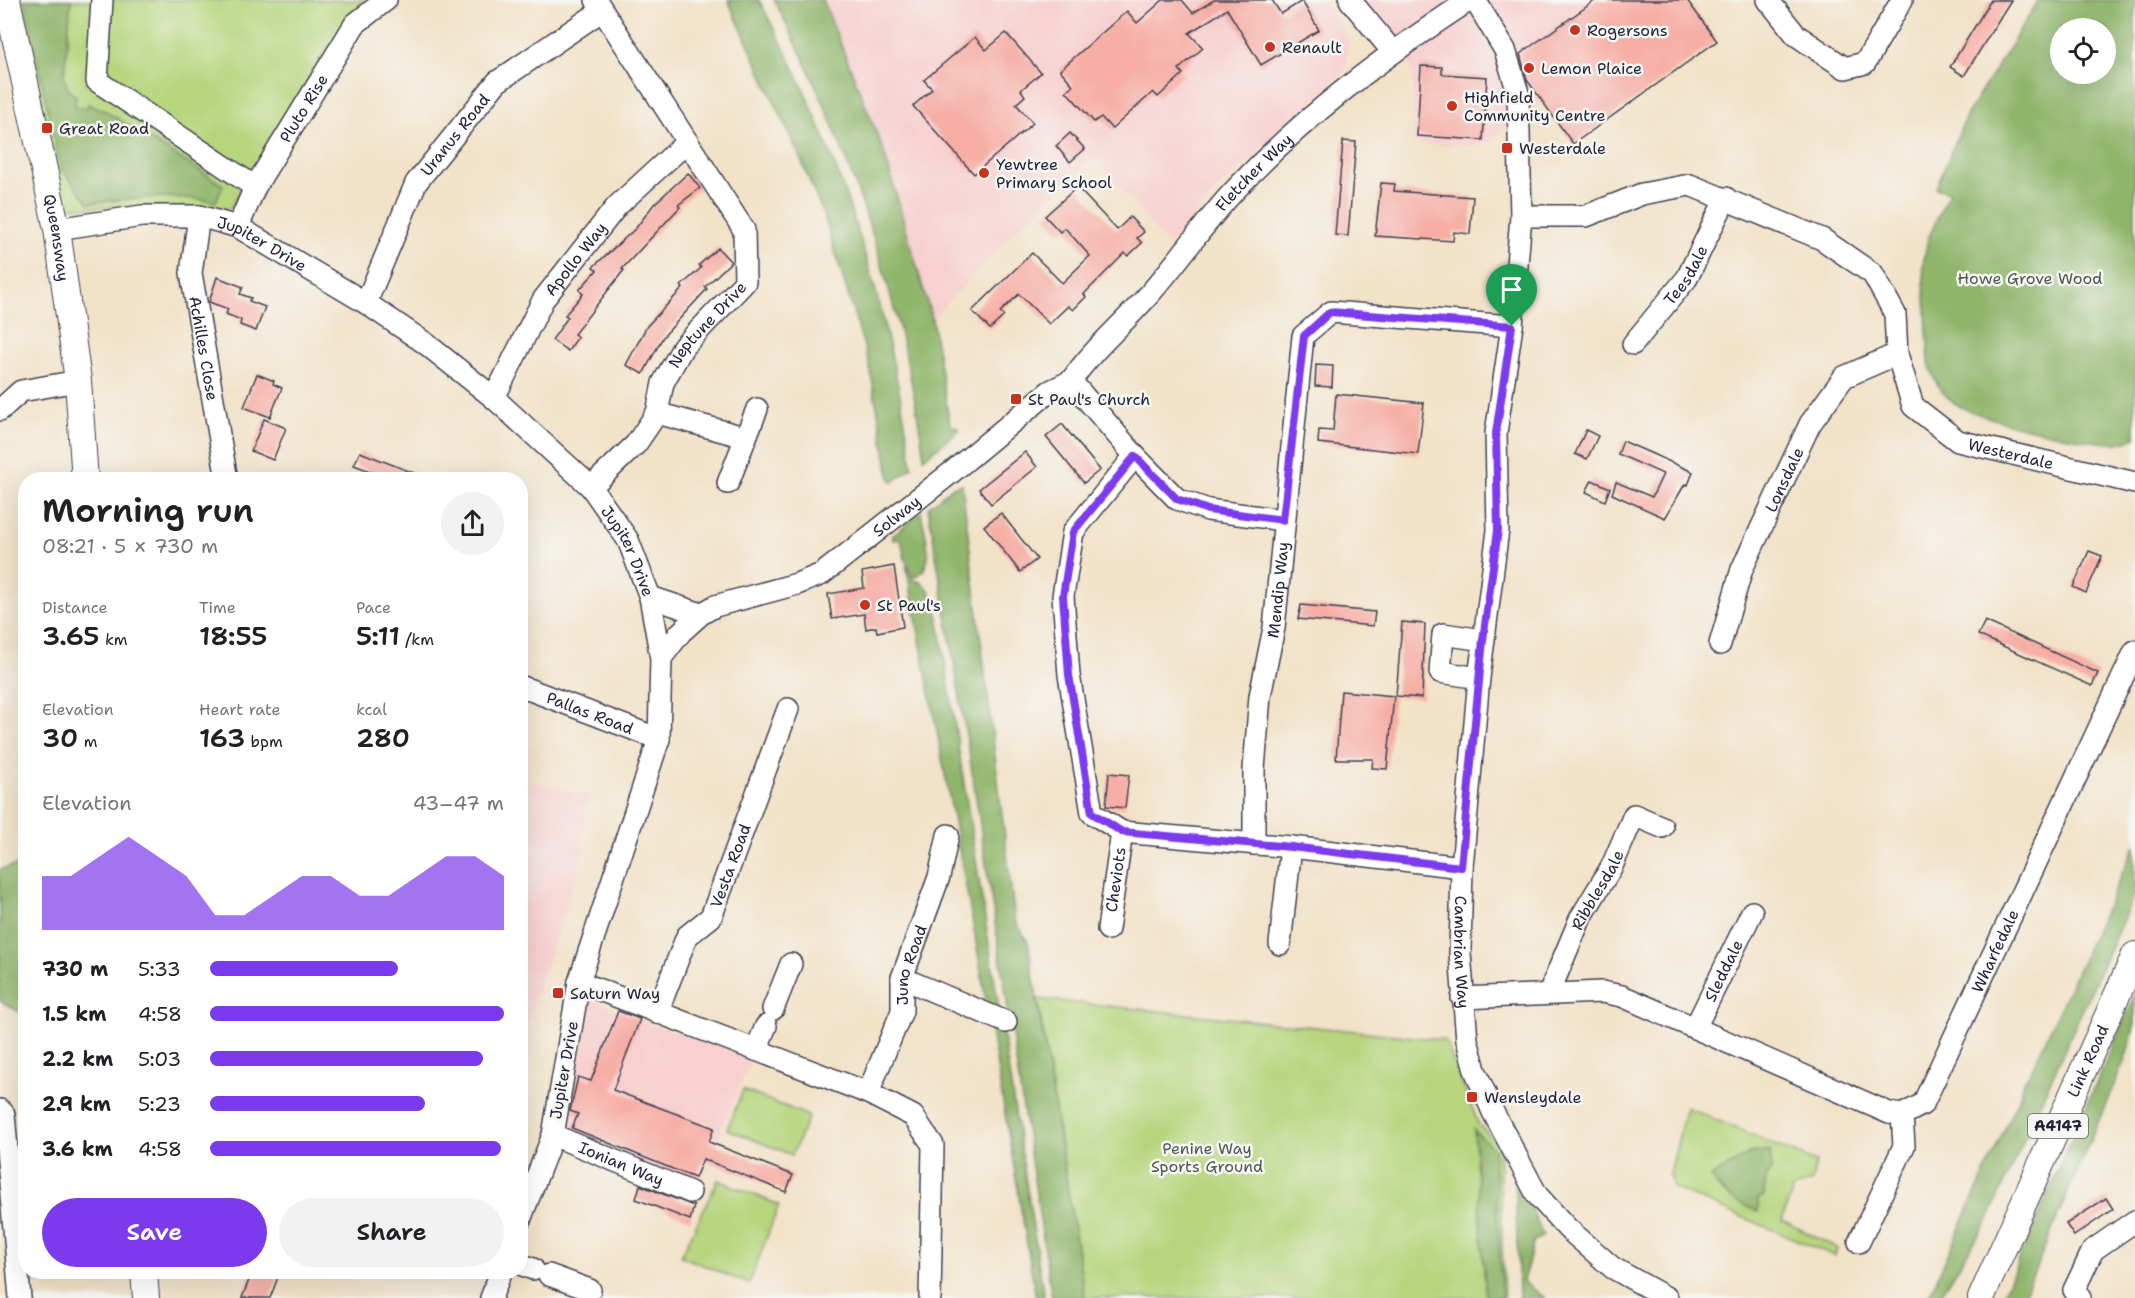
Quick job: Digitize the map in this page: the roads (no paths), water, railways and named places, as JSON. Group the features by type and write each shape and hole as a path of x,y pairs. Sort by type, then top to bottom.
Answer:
{"main road":[{"name":"Queensway","path":"8,0 57,229 78,381 84,472"},
{"name":"Link Road","path":"1981,1298 2135,955"},
{"path":"145,1279 146,1298"}],"street":[{"path":"102,0 97,81 255,187"},
{"name":"Pluto Rise","path":"238,227 255,187 355,24 386,0"},
{"path":"1350,0 1393,52"},
{"name":"Fletcher Way","path":"1071,381 1082,366 1155,288 1233,192 1343,88 1470,0"},
{"name":"Cambrian Way","path":"1475,0 1505,50 1518,93 1521,216 1512,326 1496,433 1498,530 1483,640 1461,867 1462,999 1475,1070 1512,1151 1537,1195 1567,1228 1613,1268 1667,1298"},
{"path":"1768,0 1796,35 1845,68 1865,63 1902,0"},
{"name":"Neptune Drive","path":"591,487 636,444 657,413 663,382 682,347 746,282 744,230 598,6"},
{"name":"Uranus Road","path":"366,303 416,183 497,82 598,6"},
{"name":"Apollo Way","path":"494,398 543,300 617,206 687,141"},
{"name":"Westerdale","path":"1521,216 1586,216 1642,194 1690,185 1822,239 1873,274 1895,314 1897,354 1913,406 1958,441 2135,483"},
{"name":"Teesdale","path":"1633,344 1687,278 1726,198"},
{"name":"Jupiter Drive","path":"57,229 142,216 199,216 238,227 366,303 425,344 494,398 591,487 628,540 650,597 661,658 659,739 579,982 562,1092 552,1135 528,1199"},
{"name":"Achilles Close","path":"199,216 191,273 226,472"},
{"name":"Mendip Way","path":"1254,844 1254,770 1260,696 1274,628 1283,520 1304,336 1330,312 1512,326"},
{"name":"Lonsdale","path":"1720,644 1742,569 1810,424 1844,378 1897,354"},
{"path":"0,410 21,391 78,381"},
{"path":"1071,381 1135,456 1177,499 1208,510 1283,520"},
{"name":"Solway","path":"661,658 681,632 701,614 715,606 797,584 822,574 952,472 1050,391 1071,381"},
{"path":"728,483 757,410"},
{"path":"657,413 744,438"},
{"path":"1135,456 1073,532 1063,596 1069,675 1092,813 1122,832 1291,847 1461,867"},
{"path":"650,597 701,614"},
{"path":"1479,678 1440,672 1443,634 1483,640"},
{"name":"Wharfedale","path":"1902,1115 1923,1104 2135,651"},
{"name":"Pallas Road","path":"528,689 659,739"},
{"name":"Vesta Road","path":"657,1013 687,936 711,917 788,709"},
{"name":"Ribblesdale","path":"1548,993 1580,919 1612,866 1634,815 1662,826"},
{"name":"Cheviots","path":"1108,929 1122,832"},
{"name":"Juno Road","path":"868,1093 902,1011 902,978 939,877 948,835"},
{"path":"1280,944 1291,847"},
{"name":"Sleddale","path":"1695,1029 1752,912"},
{"path":"756,1050 791,964"},
{"path":"902,978 1006,1022"},
{"path":"579,982 868,1093 913,1116 933,1145 930,1298"},
{"path":"1462,999 1548,993 1602,992 1622,996 1889,1113 1902,1115 1904,1146 1859,1242"},
{"path":"0,1110 4,1114 18,1275"},
{"name":"Ionian Way","path":"552,1135 690,1192"},
{"path":"2080,1298 2074,1290 2093,1250 2135,1221"},
{"path":"534,1269 590,1290"},
{"path":"18,1279 20,1298"},
{"path":"491,1298 498,1279"}],"place":[{"name":"Rogersons","path":"1575,30"},
{"name":"Renault","path":"1270,47"},
{"name":"Lemon Plaice","path":"1529,68"},
{"name":"Highfield Community Centre","path":"1452,106"},
{"name":"Great Road","path":"47,128"},
{"name":"Westerdale","path":"1507,148"},
{"name":"Yewtree Primary School","path":"984,173"},
{"name":"St Paul's Church","path":"1016,399"},
{"name":"St Paul's","path":"865,605"},
{"name":"Saturn Way","path":"558,993"},
{"name":"Wensleydale","path":"1472,1097"}],"park label":[{"name":"Howe Grove Wood","path":"2030,278"},
{"name":"Penine Way Sports Ground","path":"1207,1157"}]}
